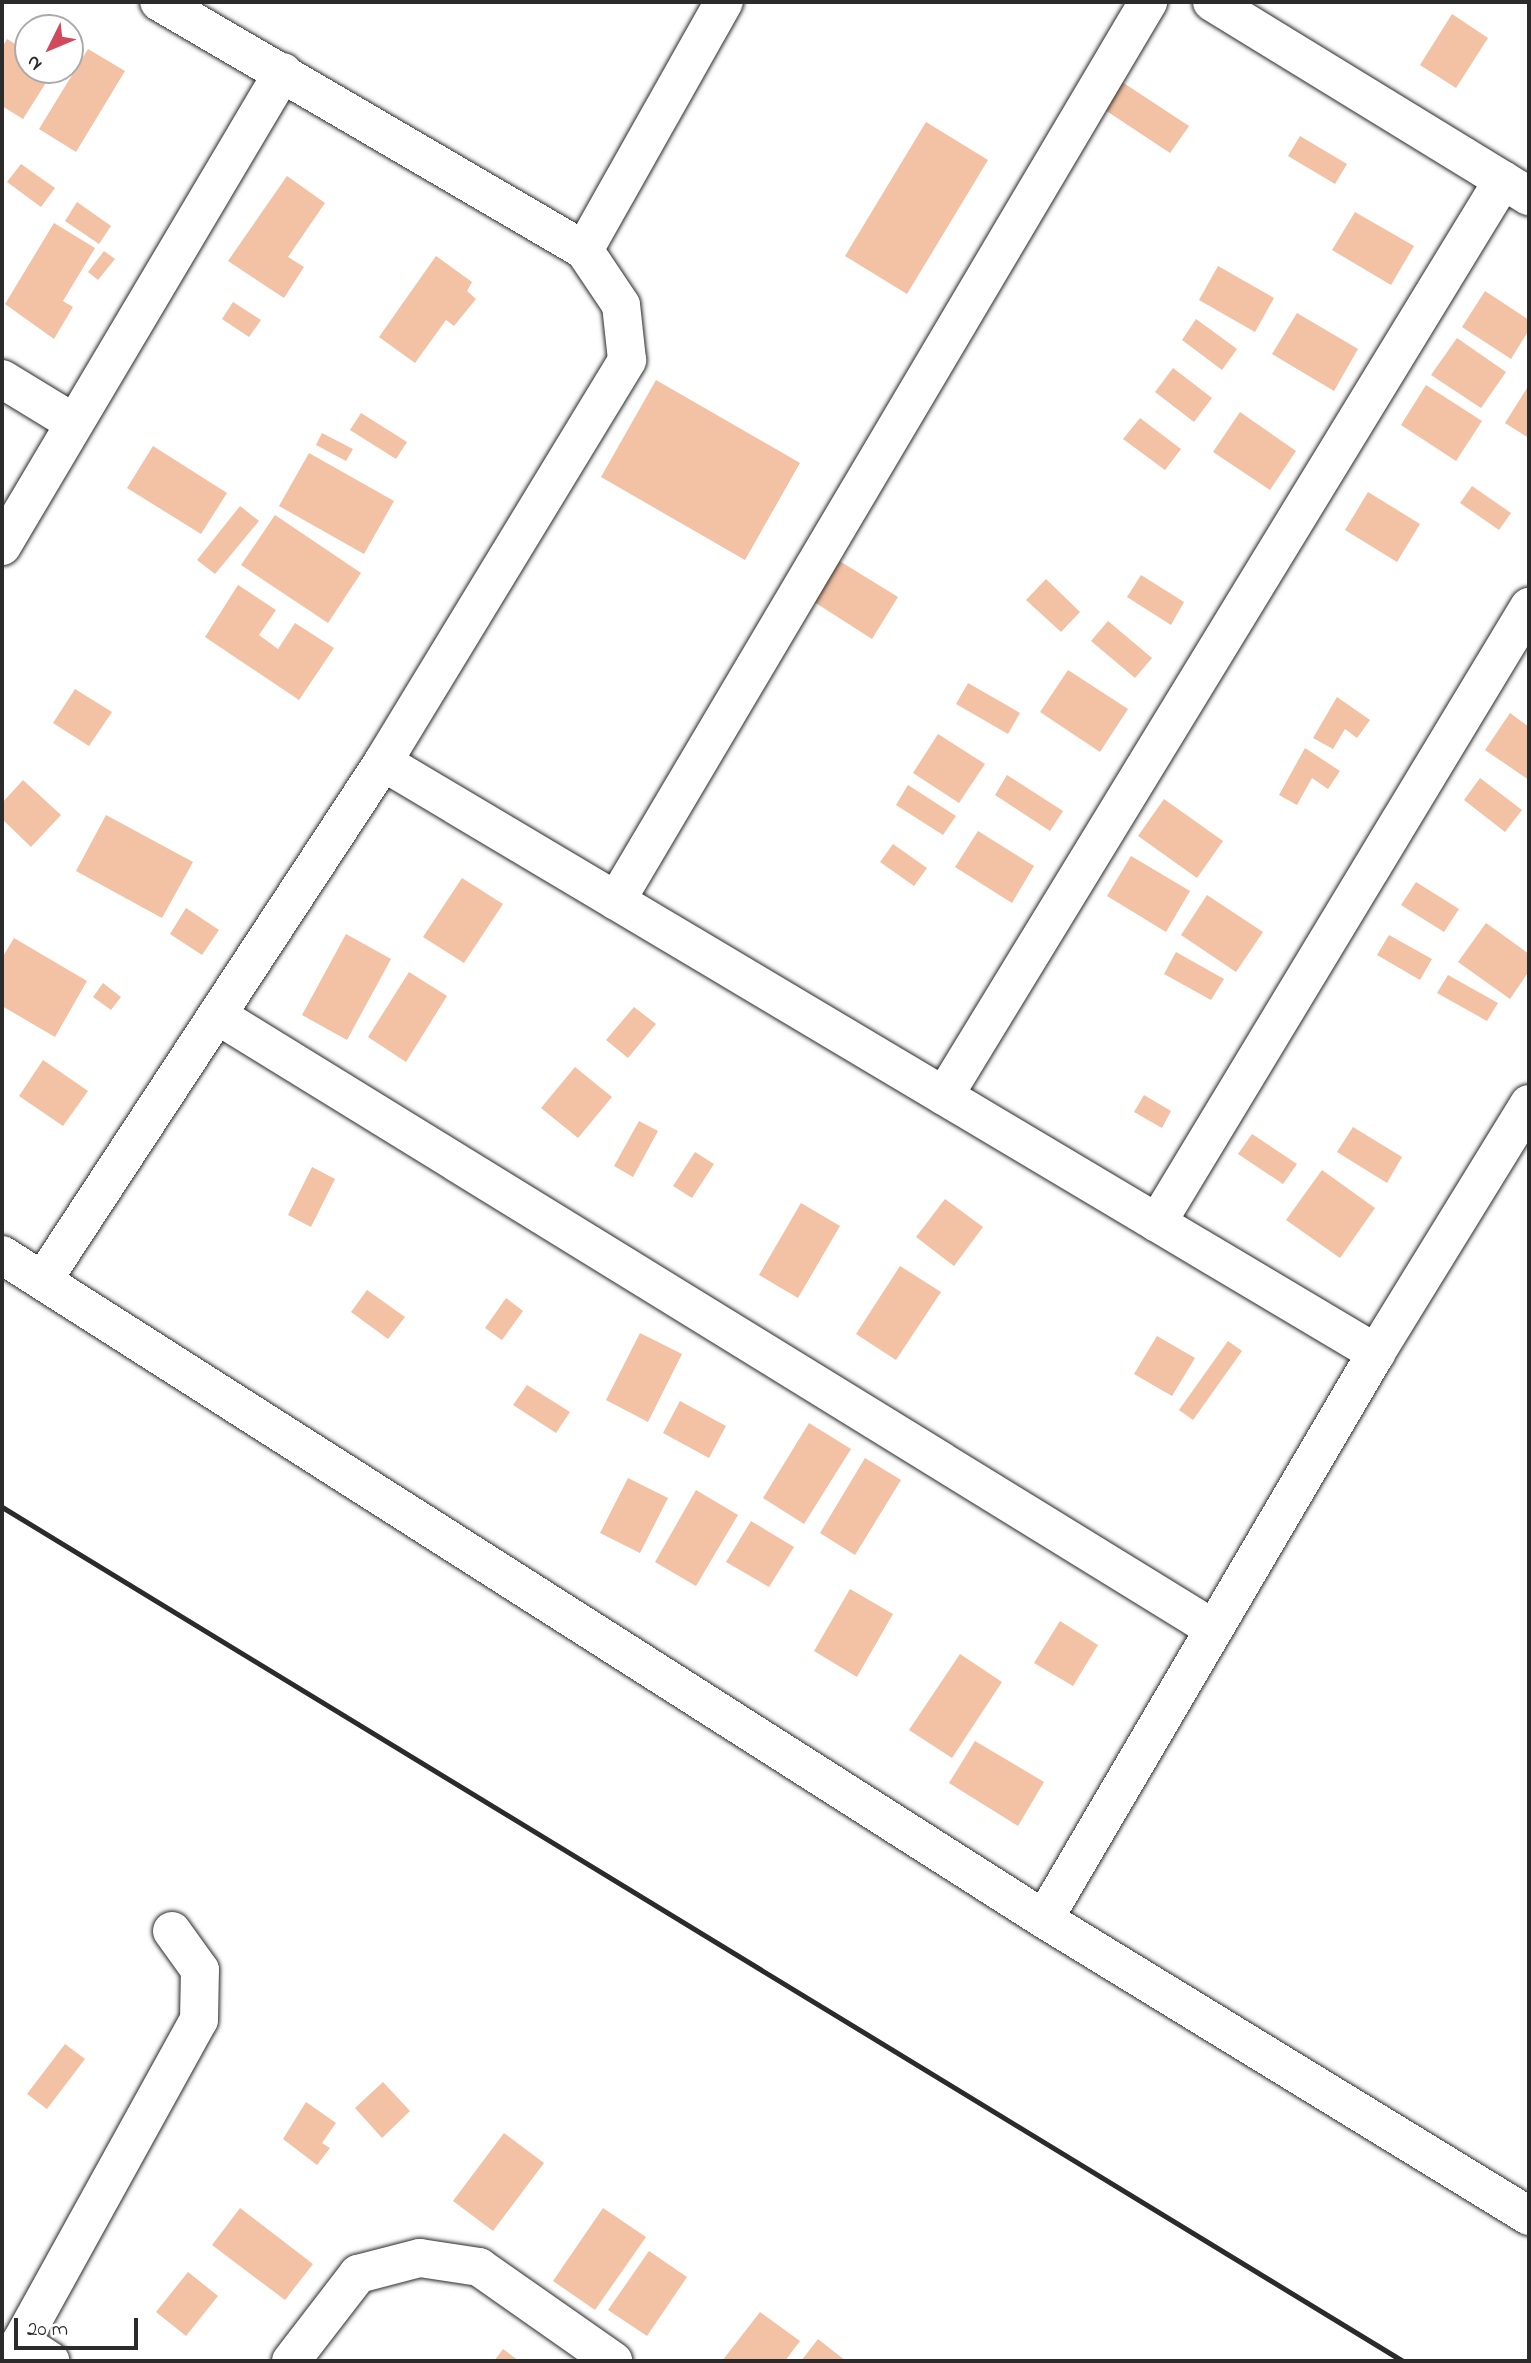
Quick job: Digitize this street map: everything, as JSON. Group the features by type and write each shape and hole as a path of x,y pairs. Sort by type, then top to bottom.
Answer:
{"street":[{"path":"43,1280 383,762 627,360 621,305 584,250 159,2"},
{"path":"584,250 723,2"},
{"path":"616,901 1148,2"},
{"path":"944,1096 1516,188 1212,2"},
{"path":"2,546 283,72"},
{"path":"2,379 74,423"},
{"path":"1157,1223 1529,607"},
{"path":"383,762 1376,1353"},
{"path":"217,1015 1214,1629"},
{"path":"1044,1919 1376,1353 1529,1104"},
{"path":"2,1255 1044,1919 1529,2216"},
{"path":"26,2355 199,2020 200,1970 172,1931"},
{"path":"291,2361 358,2274 420,2258 479,2267 613,2361"}],"building":[{"path":"1452,14 1488,38 1456,88 1420,65"},
{"path":"7,39 14,43 14,84 45,84 23,119 2,106 2,48"},
{"path":"88,49 125,71 76,152 39,129 67,84 84,84 84,56"},
{"path":"1116,78 1189,126 1170,153 1099,106"},
{"path":"926,122 988,160 907,294 845,256"},
{"path":"1300,136 1347,164 1335,184 1288,156"},
{"path":"21,164 55,188 41,207 7,182"},
{"path":"287,176 325,203 288,257 304,267 284,298 228,261"},
{"path":"77,202 111,226 99,244 65,221"},
{"path":"1355,212 1414,246 1391,285 1332,250"},
{"path":"54,223 95,248 63,301 73,307 54,339 5,304"},
{"path":"104,251 115,259 98,280 88,272"},
{"path":"436,256 472,282 467,291 476,299 454,326 446,320 415,363 379,337"},
{"path":"1218,266 1274,298 1255,332 1199,300"},
{"path":"1485,291 1529,320 1529,330 1511,359 1462,327"},
{"path":"233,302 261,320 249,337 222,319"},
{"path":"1297,313 1358,349 1334,391 1272,354"},
{"path":"1196,319 1237,349 1222,370 1182,340"},
{"path":"1457,338 1506,372 1481,408 1431,375"},
{"path":"1173,368 1212,398 1194,422 1155,392"},
{"path":"656,380 800,463 745,560 601,477"},
{"path":"1426,385 1482,421 1456,461 1401,425"},
{"path":"1529,385 1529,438 1505,423"},
{"path":"1240,412 1296,451 1270,490 1213,452"},
{"path":"361,413 407,442 396,459 350,430"},
{"path":"1140,418 1181,449 1165,470 1123,439"},
{"path":"322,433 353,449 346,461 316,445"},
{"path":"153,446 227,493 201,534 127,488"},
{"path":"309,453 394,501 364,554 279,506"},
{"path":"1472,486 1511,513 1499,530 1460,503"},
{"path":"1368,492 1420,524 1397,562 1345,530"},
{"path":"240,506 259,521 215,574 197,560"},
{"path":"275,515 361,573 328,623 241,565"},
{"path":"833,557 898,597 872,639 808,598"},
{"path":"1141,575 1184,602 1171,625 1127,597"},
{"path":"1046,579 1080,612 1061,632 1026,600"},
{"path":"238,585 276,610 259,635 278,649 295,623 334,648 299,700 205,637"},
{"path":"1108,621 1152,658 1135,678 1091,641"},
{"path":"1068,670 1128,709 1100,752 1040,712"},
{"path":"968,683 1020,713 1008,734 956,704"},
{"path":"75,689 112,712 89,746 53,723"},
{"path":"1337,697 1370,720 1357,738 1345,729 1333,749 1313,738"},
{"path":"1510,713 1529,727 1529,780 1485,750"},
{"path":"938,734 985,764 959,803 913,773"},
{"path":"1305,748 1340,771 1328,789 1312,778 1297,805 1279,795"},
{"path":"1007,775 1063,811 1050,831 995,795"},
{"path":"1480,778 1522,810 1505,832 1464,800"},
{"path":"23,780 61,815 31,847 2,819 2,803"},
{"path":"908,785 956,816 943,835 896,805"},
{"path":"1164,799 1223,841 1197,878 1138,836"},
{"path":"106,815 193,862 162,918 76,871"},
{"path":"978,831 1034,866 1012,903 955,867"},
{"path":"893,844 927,868 914,886 880,862"},
{"path":"1131,856 1190,891 1166,932 1107,896"},
{"path":"462,878 503,904 464,963 423,937"},
{"path":"1416,882 1459,909 1444,932 1401,905"},
{"path":"1207,895 1263,932 1236,972 1181,935"},
{"path":"186,908 219,930 202,955 170,934"},
{"path":"1486,923 1529,954 1529,971 1510,999 1458,962"},
{"path":"346,934 391,959 347,1040 302,1015"},
{"path":"1389,935 1432,959 1420,980 1377,955"},
{"path":"14,938 87,981 55,1037 2,1006 2,958"},
{"path":"1176,952 1224,979 1211,1000 1164,974"},
{"path":"409,972 447,996 406,1062 368,1037"},
{"path":"1448,975 1498,1003 1487,1021 1437,993"},
{"path":"103,983 121,997 111,1010 93,997"},
{"path":"634,1007 656,1024 628,1058 606,1040"},
{"path":"43,1060 88,1091 63,1126 19,1096"},
{"path":"575,1067 612,1097 578,1138 541,1108"},
{"path":"1144,1095 1171,1111 1162,1128 1134,1112"},
{"path":"639,1121 658,1131 633,1177 614,1166"},
{"path":"1353,1127 1402,1157 1387,1183 1337,1152"},
{"path":"1252,1134 1297,1164 1283,1184 1238,1154"},
{"path":"695,1152 714,1164 692,1198 673,1186"},
{"path":"312,1167 335,1179 311,1227 288,1215"},
{"path":"1322,1170 1375,1208 1340,1258 1286,1220"},
{"path":"945,1199 983,1227 954,1266 916,1237"},
{"path":"801,1203 840,1226 798,1298 759,1275"},
{"path":"900,1266 941,1292 896,1360 856,1334"},
{"path":"367,1290 405,1317 388,1339 351,1312"},
{"path":"506,1298 523,1311 502,1340 485,1328"},
{"path":"640,1333 682,1354 648,1422 606,1400"},
{"path":"1157,1336 1195,1358 1172,1396 1134,1374"},
{"path":"1228,1341 1242,1351 1193,1420 1179,1410"},
{"path":"527,1385 570,1412 556,1433 513,1405"},
{"path":"680,1401 726,1426 709,1458 663,1433"},
{"path":"809,1423 851,1449 804,1524 763,1498"},
{"path":"865,1458 901,1480 855,1555 820,1533"},
{"path":"628,1478 668,1498 640,1553 600,1533"},
{"path":"696,1490 738,1515 696,1586 655,1562"},
{"path":"751,1521 794,1547 769,1587 726,1562"},
{"path":"850,1589 893,1614 857,1677 814,1651"},
{"path":"1060,1621 1098,1645 1073,1686 1034,1663"},
{"path":"960,1654 1002,1682 952,1758 909,1730"},
{"path":"975,1741 1044,1782 1018,1826 949,1783"},
{"path":"65,2044 85,2059 47,2109 27,2094"},
{"path":"383,2082 410,2111 382,2138 355,2108"},
{"path":"306,2102 336,2123 322,2143 330,2148 317,2165 283,2139"},
{"path":"504,2133 544,2163 493,2231 453,2201"},
{"path":"240,2208 313,2264 285,2300 212,2245"},
{"path":"603,2208 646,2237 595,2310 553,2281"},
{"path":"649,2251 687,2277 647,2336 608,2310"},
{"path":"188,2272 218,2296 186,2336 156,2312"},
{"path":"760,2312 800,2341 785,2361 722,2361"},
{"path":"818,2339 846,2361 801,2361"},
{"path":"503,2349 519,2361 494,2361"}],"railway":[{"path":"2,1507 1403,2361"}]}
